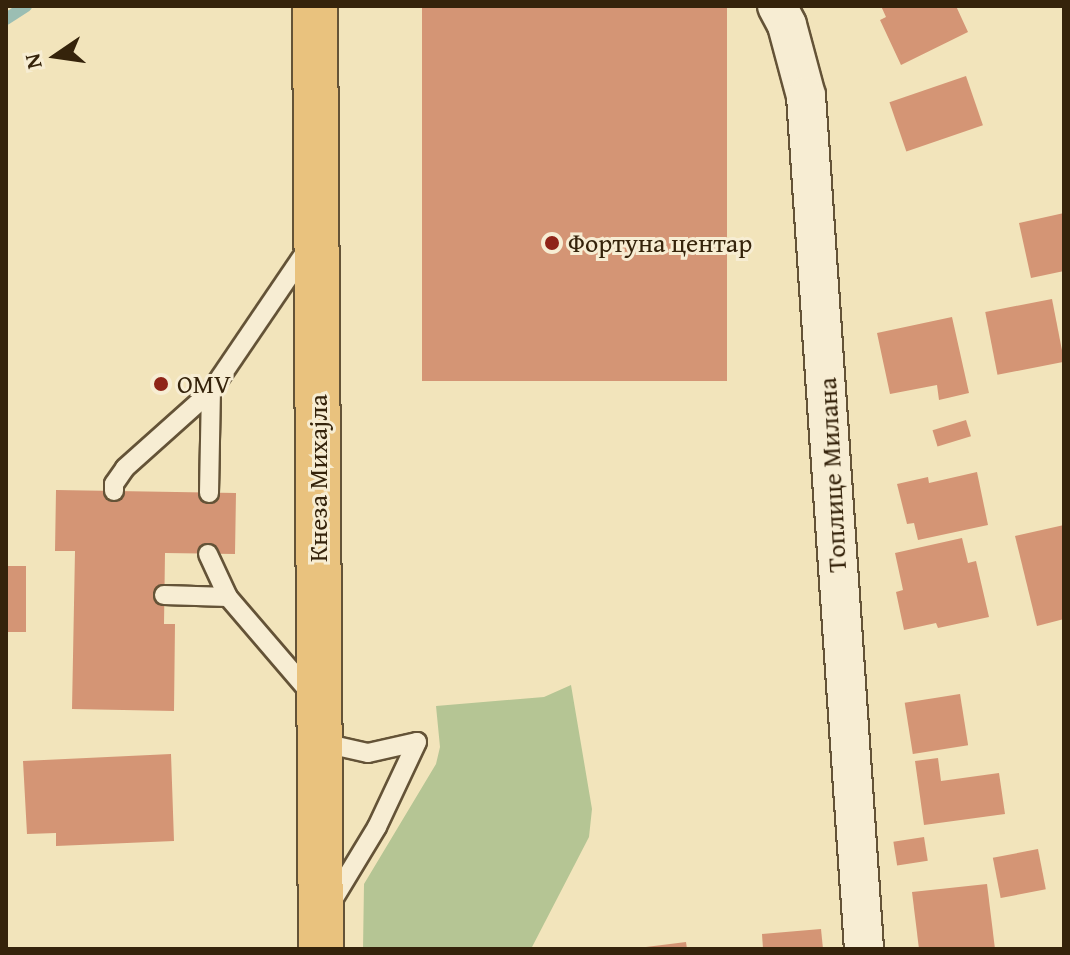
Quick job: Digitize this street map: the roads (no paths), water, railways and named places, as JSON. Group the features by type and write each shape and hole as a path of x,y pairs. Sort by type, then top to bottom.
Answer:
{"main road":[{"name":"Кнеза Михајла","path":"315,6 321,934"}],"street":[{"name":"Топлице Милана","path":"777,6 791,36 806,96 864,949"}],"lane":[{"path":"114,491 114,484 125,468 211,391 317,234"},
{"path":"209,493 211,391"},
{"path":"208,554 228,597 319,722 368,753 417,742 321,934"},
{"path":"164,595 228,597"}],"waterway":[{"path":"6,19 26,6"}],"place":[{"name":"Фортуна центар","path":"552,243"},
{"name":"OMV","path":"161,384"}]}
